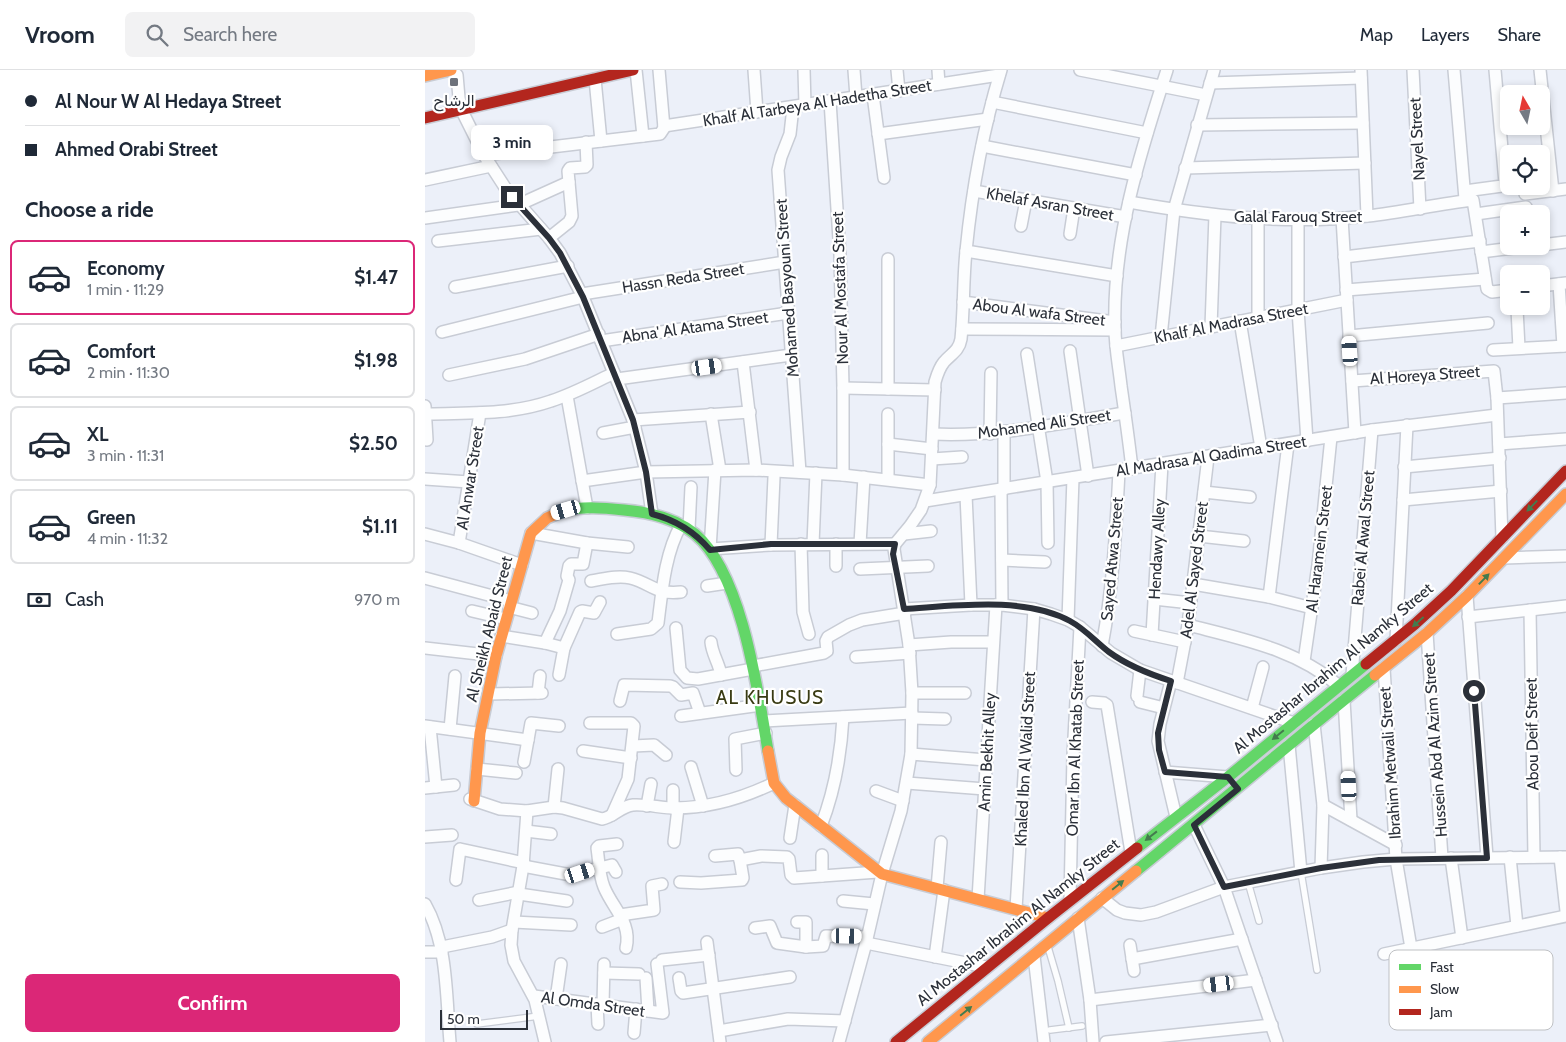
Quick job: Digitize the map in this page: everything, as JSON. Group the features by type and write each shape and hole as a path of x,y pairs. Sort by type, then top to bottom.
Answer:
{"main road":[{"path":"425,118 463,111 633,70"},
{"path":"425,76 454,72"},
{"name":"Al Mostashar Ibrahim Al Namky Street","path":"896,1042 986,967 1228,777 1396,640 1445,596 1566,471"},
{"name":"Al Mostashar Ibrahim Al Namky Street","path":"928,1042 1427,632 1467,596 1566,494"},
{"path":"531,533 538,524 555,513 587,508 620,509 652,514 685,527 710,550 727,583 739,617 753,668 775,783 780,791 880,873 1048,918"},
{"name":"Al Sheikh Abaid Street","path":"472,800 481,733 496,656 531,533"},
{"path":"1228,777 1238,789"}],"street":[{"path":"484,155 643,136 637,70"},
{"path":"659,70 664,126"},
{"path":"754,70 757,112"},
{"path":"803,70 805,105"},
{"path":"854,70 856,97"},
{"path":"897,70 899,91"},
{"path":"938,70 939,84"},
{"path":"1080,70 1109,73 1206,95"},
{"path":"1132,469 1116,346 1117,276 1129,202 1147,133 1167,70"},
{"path":"1161,337 1174,210 1214,70"},
{"name":"Nayel Street","path":"1413,70 1420,209"},
{"path":"1454,70 1465,196 1473,200 1487,289 1490,292 1500,291"},
{"name":"Galal Farouq Street","path":"1129,202 1215,215 1298,219 1342,218 1420,209 1502,186 1505,183 1495,70"},
{"path":"1540,70 1553,190"},
{"path":"454,72 463,111 484,155 518,205 549,238 568,266 583,295 634,424 646,472 652,514"},
{"path":"839,1042 866,940 880,873 903,801 911,754 912,693 909,649 905,611 893,554 895,544 916,518 925,501 930,485 935,382 940,368 960,346 966,251 974,191 982,146 1000,72"},
{"name":"Khalf Al Tarbeya Al Hadetha Street","path":"643,136 660,134 664,126 899,91 1000,72"},
{"path":"1210,83 1361,74 1367,216"},
{"path":"595,79 601,141"},
{"path":"873,95 884,178"},
{"name":"Nour Al Mostafa Street","path":"830,101 840,255 843,475"},
{"path":"992,102 1147,133"},
{"name":"Mohamed Basyouni Street","path":"793,107 790,134 778,170 800,472"},
{"path":"878,134 988,119"},
{"path":"1197,125 1363,123"},
{"path":"549,238 571,219 568,170 585,167 588,164 586,142"},
{"path":"982,146 1136,175"},
{"path":"1185,168 1365,163"},
{"path":"425,180 491,166"},
{"path":"425,218 518,205 569,182"},
{"path":"1550,190 1566,189"},
{"name":"Khelaf Asran Street","path":"974,191 1126,217"},
{"path":"1021,226 1026,200"},
{"path":"1070,234 1074,208"},
{"path":"1476,214 1500,211"},
{"path":"1211,327 1215,215"},
{"path":"1258,218 1258,318"},
{"path":"1342,218 1355,433"},
{"path":"1298,219 1298,310 1307,441"},
{"path":"438,241 541,229"},
{"path":"1550,244 1566,242"},
{"path":"1344,256 1500,247"},
{"path":"966,251 1117,276"},
{"path":"888,259 888,389"},
{"name":"Hassn Reda Street","path":"442,332 583,295 785,262"},
{"path":"455,287 568,266"},
{"name":"Khalf Al Madrasa Street","path":"1116,346 1298,310 1346,295 1485,279"},
{"path":"1493,350 1565,346 1563,283 1550,285"},
{"name":"Abou Al wafa Street","path":"963,302 1115,326"},
{"name":"Abna' Al Atama Street","path":"449,375 525,359 600,337 788,313"},
{"path":"1517,315 1519,348"},
{"path":"1240,321 1261,448"},
{"path":"1349,336 1488,323"},
{"path":"962,329 1115,326"},
{"path":"1070,351 1089,476"},
{"path":"1027,354 1047,482 1048,543"},
{"path":"425,414 511,411 567,396 616,376 791,355"},
{"path":"743,362 756,470"},
{"name":"Al Horeya Street","path":"1352,381 1490,370 1495,375 1497,398"},
{"path":"990,434 991,373"},
{"path":"843,388 935,390"},
{"path":"1502,538 1497,398 1566,393"},
{"path":"567,396 587,508"},
{"path":"425,406 427,440"},
{"path":"603,433 634,424 711,414 749,412"},
{"name":"Al Anwar Street","path":"459,543 480,413"},
{"name":"Mohamed Ali Street","path":"933,434 1004,433 1125,413"},
{"path":"711,414 717,470 710,550 771,544 895,544"},
{"path":"888,414 888,480"},
{"name":"Al Madrasa Al Qadima Street","path":"925,501 1372,430 1497,414"},
{"path":"1396,640 1407,425"},
{"name":"Rabei Al Awal Street","path":"1352,675 1372,430"},
{"name":"Amin Bekhit Alley","path":"978,899 993,642 999,604 1002,560 1004,433"},
{"name":"Al Haramein Street","path":"1304,661 1323,522 1331,437"},
{"path":"1499,444 1566,439"},
{"path":"888,444 932,454 962,458"},
{"path":"1269,597 1288,444"},
{"name":"Adel Al Sayed Street","path":"1176,817 1158,741 1159,724 1174,682 1189,625 1208,457"},
{"path":"1404,467 1500,458"},
{"name":"Hendawy Alley","path":"1152,635 1162,464"},
{"path":"582,481 646,472 756,470 843,475 930,485"},
{"name":"Sayed Atwa Street","path":"1102,646 1113,568 1119,471"},
{"path":"813,544 816,473"},
{"path":"771,544 774,477"},
{"path":"860,544 864,477"},
{"path":"1068,620 1073,478"},
{"path":"425,479 469,482"},
{"path":"617,634 656,627 673,539 685,527 691,487"},
{"path":"1403,500 1501,491"},
{"path":"1204,492 1250,497"},
{"path":"1469,494 1470,506"},
{"path":"966,495 971,605"},
{"path":"904,534 931,531"},
{"path":"531,533 628,548"},
{"path":"425,534 459,543 522,565"},
{"path":"1199,536 1244,541"},
{"path":"545,643 560,611 569,581 567,576 569,566 571,564 583,564 587,543"},
{"path":"801,544 803,604 809,634"},
{"path":"836,544 837,566"},
{"path":"1504,558 1566,556"},
{"path":"1002,560 1045,562"},
{"path":"860,569 928,566"},
{"path":"591,581 612,577 629,578 662,592 681,592"},
{"path":"425,578 509,609 532,613"},
{"path":"707,586 727,583"},
{"path":"1193,584 1269,597 1312,608"},
{"path":"1467,596 1487,858"},
{"path":"1154,599 1191,604"},
{"path":"559,675 564,648 580,612 594,613 599,602"},
{"path":"676,628 679,664 683,675 692,680 824,653 827,651 826,641 828,638 849,625 869,618 905,611 971,605 999,604 1033,609 1068,620 1080,627 1120,660 1140,670 1294,723"},
{"path":"1468,617 1566,606"},
{"path":"472,611 509,609"},
{"name":"Khaled Ibn Al Walid Street","path":"1016,909 1033,609"},
{"name":"Abou Deif Street","path":"1530,610 1534,857"},
{"path":"1189,625 1275,649 1304,661 1327,675 1339,686"},
{"name":"Omar Ibn Al Khatab Street","path":"1071,900 1073,756 1080,627"},
{"path":"1134,631 1185,642"},
{"name":"Hussein Abd Al Azim Street","path":"1427,632 1446,858 1462,938"},
{"path":"501,636 564,648"},
{"path":"711,642 713,654 719,665 721,675"},
{"path":"856,657 951,642 993,642"},
{"path":"425,648 496,656"},
{"path":"1252,708 1263,667"},
{"name":"Ibrahim Metwali Street","path":"1384,668 1396,859 1411,948"},
{"path":"1140,670 1139,699 1164,708"},
{"path":"450,729 455,676"},
{"path":"489,694 540,693 540,676"},
{"path":"619,702 624,685 670,686 681,695 693,693 700,713"},
{"path":"912,693 965,693"},
{"path":"1345,700 1351,820"},
{"path":"1092,702 1107,705 1131,852"},
{"path":"681,716 761,705"},
{"path":"737,770 735,739 765,727 843,717 912,716 945,720"},
{"path":"821,826 831,801 836,781 843,717"},
{"path":"524,762 531,723 559,726"},
{"path":"590,723 633,724 633,746 628,779 612,816"},
{"path":"1314,724 1323,805 1321,868"},
{"path":"454,785 431,787 428,726 528,740"},
{"path":"633,746 654,745 666,755"},
{"path":"1289,745 1301,872"},
{"path":"583,751 631,758"},
{"path":"911,754 986,760"},
{"path":"691,767 703,806"},
{"path":"477,769 516,773"},
{"path":"553,807 558,769"},
{"path":"1165,772 1228,777"},
{"path":"472,800 500,809 527,811 553,807 573,809 597,818 607,818 626,807 676,808 703,806 737,799 775,783"},
{"path":"907,783 985,789"},
{"path":"647,806 651,784"},
{"path":"673,790 676,808 674,842"},
{"path":"876,791 903,801"},
{"path":"790,838 795,805"},
{"path":"1323,805 1396,844"},
{"path":"527,811 523,865 511,945 514,961 533,996 545,1042"},
{"path":"1194,825 1224,887 1277,1042"},
{"path":"526,831 551,834"},
{"path":"425,837 452,835"},
{"path":"935,957 941,842"},
{"path":"617,844 597,847 604,887 628,933 626,948"},
{"path":"456,880 460,849 523,865 571,874 613,865 616,872"},
{"path":"680,882 701,883 742,880 738,854 715,856"},
{"path":"740,860 761,856 787,857 792,877 880,873"},
{"path":"822,856 822,876"},
{"path":"1510,857 1517,926"},
{"path":"1102,898 1117,910 1141,915 1157,912 1224,887 1321,868 1396,859 1563,857 1566,911"},
{"path":"602,927 621,917 653,910 655,907 652,886 662,884"},
{"path":"479,900 519,894 567,901"},
{"path":"843,901 874,904"},
{"path":"425,904 437,929 442,949 450,1042"},
{"path":"1402,950 1566,916"},
{"path":"1077,918 1090,1000 1093,1042"},
{"path":"797,922 806,922 806,947"},
{"path":"425,952 492,937 513,926 571,925"},
{"path":"755,928 770,926 777,943 806,947 823,946 826,936 866,940 986,967"},
{"path":"1130,945 1133,965 1242,938"},
{"path":"707,942 719,1036 788,1019 845,1021"},
{"path":"1384,954 1389,953"},
{"name":"Al Omda Street","path":"533,996 662,1014 664,1012 659,962 709,955"},
{"path":"1033,956 1044,1042"},
{"path":"556,999 561,964"},
{"path":"598,1024 604,969 642,976 642,1010 634,1033"},
{"path":"679,978 683,993 790,977"},
{"path":"1090,1000 1256,980"},
{"path":"1106,1042 1272,1025"}],"lane":[{"path":"1301,872 1317,970"},
{"path":"1249,882 1259,921"},
{"path":"1047,945 1069,1028"},
{"path":"477,1024 539,1016"},
{"path":"1050,1030 1082,1026"}],"traffic: fast":[{"path":"563,511 578,508 601,508 652,514 687,528 711,552 725,576 745,635 753,667 768,751"},
{"path":"1137,848 1228,777 1366,664"},
{"path":"1136,871 1375,675"}],"traffic: slow":[{"path":"425,76 451,70"},
{"path":"1375,675 1427,633 1467,596 1566,494"},
{"path":"474,801 480,733 496,656 531,533 547,518 563,511"},
{"path":"768,751 774,783 786,798 882,874 1048,918"},
{"path":"928,1042 1136,871"}],"traffic: jam":[{"path":"425,118 633,70"},
{"path":"1366,664 1415,624 1451,591 1566,471"},
{"path":"896,1042 1137,848"}],"place":[{"name":"الرشاح","path":"454,82"}],"district":[{"name":"AL KHUSUS","path":"770,697"}],"route":[{"path":"512,197 549,238 576,281 633,420 649,486 652,514 672,520 689,529 710,550 771,544 895,544 893,554 904,609 1002,604 1033,609 1068,620 1091,635 1120,660 1146,673 1171,681 1158,733 1159,750 1165,772 1228,777 1238,789 1194,825 1224,887 1321,868 1379,860 1487,858 1474,691"}]}
